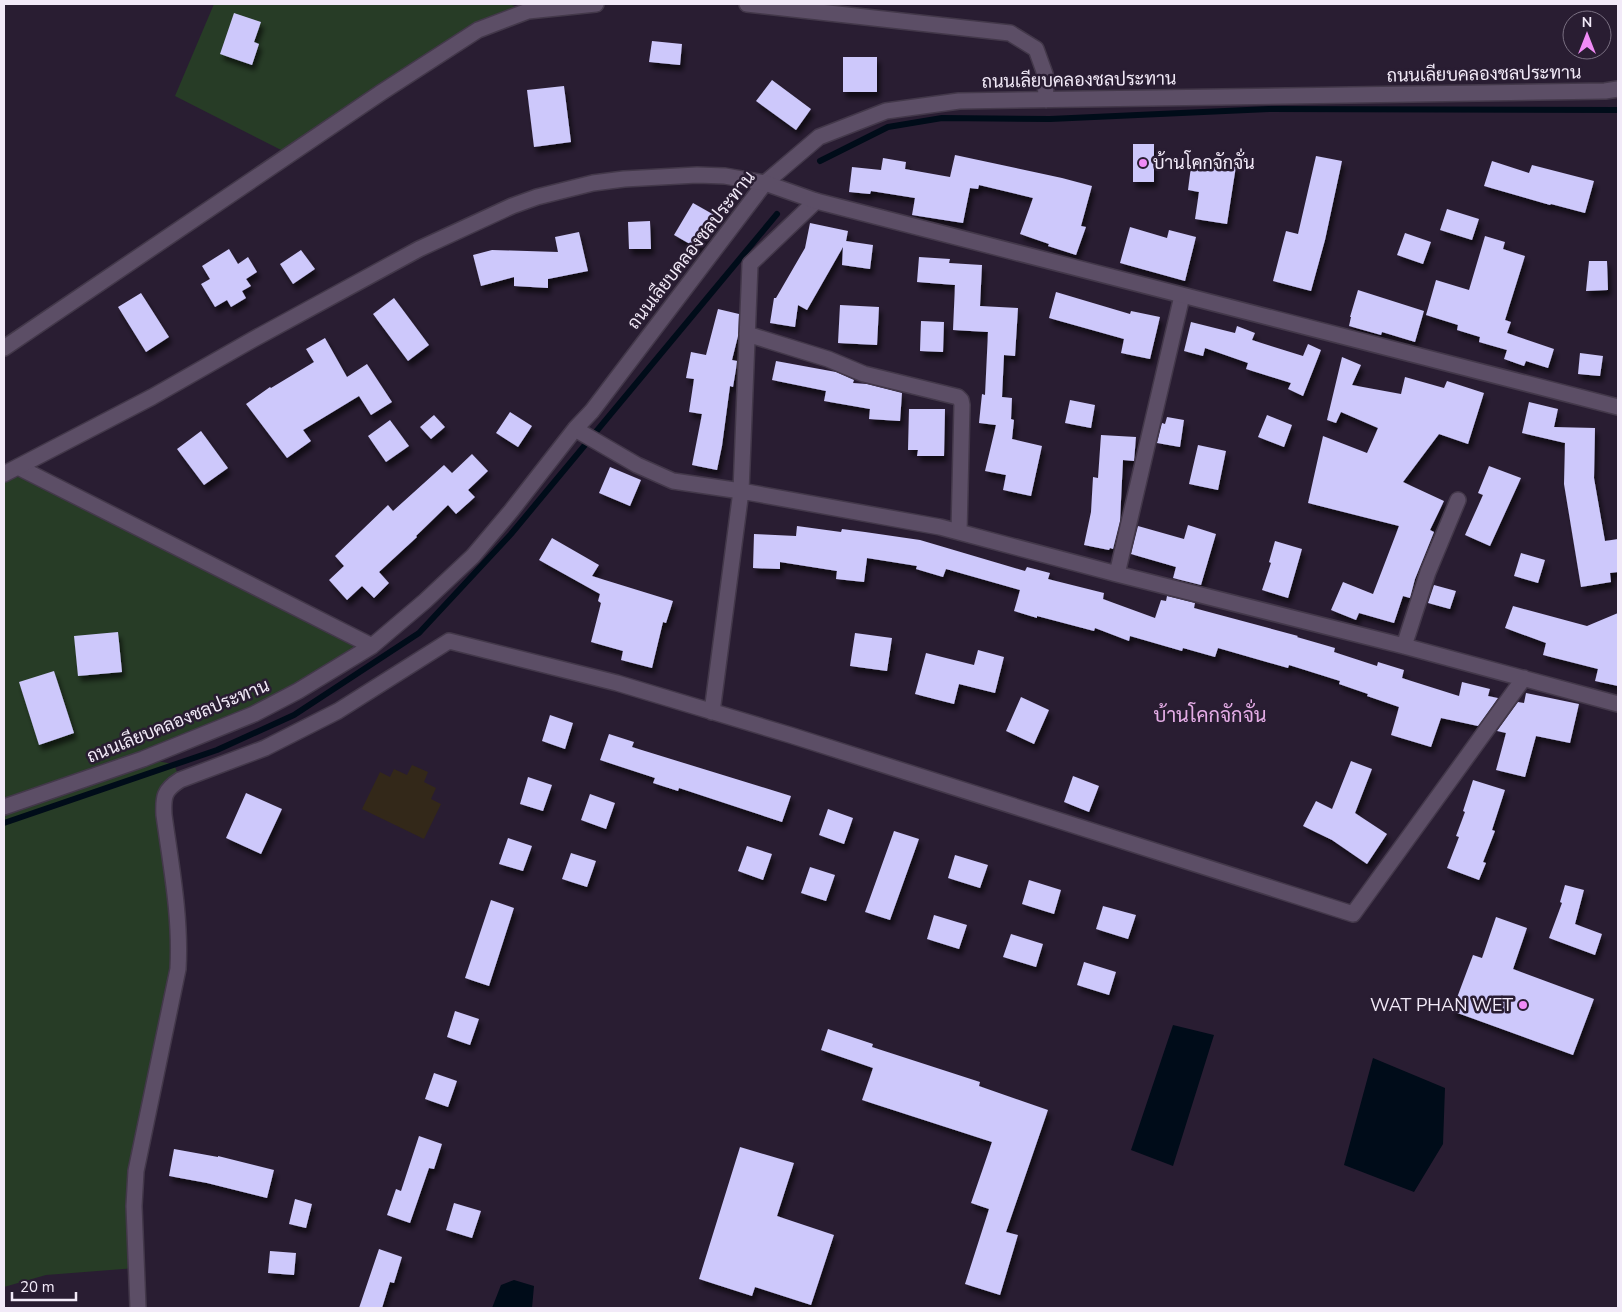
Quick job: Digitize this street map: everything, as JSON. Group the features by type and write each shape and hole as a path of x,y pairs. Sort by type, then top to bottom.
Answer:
{"street":[{"path":"4,348 382,92 478,30 528,11 596,4"},
{"path":"748,4 1010,33 1036,49 1045,74 1046,100"},
{"name":"ถนนเลียบคลองชลประทาน","path":"4,806 143,759 254,714 298,691 372,646 425,601 473,556 578,431 765,183 819,137 886,110 959,101 1606,91 1618,89"},
{"path":"4,474 152,397 419,249 512,206 561,190 593,183 624,179 707,175 726,176 765,183 816,201 1618,407"},
{"path":"712,712 741,491 750,264 816,201"},
{"path":"1118,574 1182,296"},
{"path":"747,334 828,359 864,374 958,397 962,405 959,532"},
{"path":"578,431 637,465 673,481 741,491 940,527 1404,646 1618,704"},
{"path":"18,467 372,646"},
{"path":"1404,646 1428,572 1458,500"},
{"path":"138,1308 134,1206 136,1170 151,1103 178,961 178,918 163,803 165,794 170,786 180,780 265,748 338,711 449,641 617,683 1353,914 1524,678"}],"shaded area":[{"path":"412,765 428,772 424,782 436,788 431,799 441,804 424,839 362,809 380,772 390,777 394,769 407,775"}],"green space":[{"path":"214,4 509,4 528,11 478,30 291,155 175,96"},
{"path":"18,467 372,646 298,691 144,759 174,764 180,780 170,787 179,945 136,1171 136,1268 46,1275 4,1287 4,474"}],"water":[{"path":"1173,1025 1214,1035 1173,1166 1131,1150"},
{"path":"1373,1058 1445,1088 1443,1144 1414,1192 1344,1165"},
{"path":"514,1280 534,1286 532,1308 492,1308 501,1285"}],"building":[{"path":"234,13 261,22 254,42 259,44 252,65 220,54"},
{"path":"652,41 682,44 680,65 649,62"},
{"path":"843,57 877,57 877,92 843,92"},
{"path":"772,80 811,109 796,130 756,101"},
{"path":"564,86 571,142 534,147 527,90"},
{"name":"บ้านโคกจักจั่น","path":"1133,144 1154,144 1154,182 1133,182"},
{"path":"955,155 1092,186 1081,226 1086,227 1076,255 1020,234 1033,198 979,185 978,189 970,188 963,223 912,215 915,198 871,191 870,194 849,192 852,167 881,170 883,158 906,162 905,169 950,177"},
{"path":"1316,156 1342,161 1325,240 1311,291 1273,281 1286,231 1298,234"},
{"path":"1192,159 1236,166 1227,224 1195,219 1199,192 1188,190"},
{"path":"1492,161 1529,173 1532,165 1594,181 1585,213 1484,186"},
{"path":"693,203 716,216 697,248 674,235"},
{"path":"1447,209 1479,219 1472,240 1440,230"},
{"path":"650,221 651,249 629,249 628,222"},
{"path":"810,223 848,231 846,241 873,245 870,269 842,265 843,247 807,310 798,305 795,327 770,323 774,298 776,298 805,248"},
{"path":"1130,227 1167,238 1169,230 1196,237 1185,281 1120,263"},
{"path":"579,232 588,271 548,279 548,288 514,286 514,277 481,286 473,255 492,250 558,252 555,237"},
{"path":"1405,233 1431,242 1423,264 1397,255"},
{"path":"1485,236 1505,242 1503,249 1525,256 1505,320 1511,322 1507,333 1554,349 1548,368 1526,361 1524,366 1504,359 1507,350 1479,342 1480,337 1457,330 1458,325 1426,315 1436,280 1469,290"},
{"path":"229,249 238,264 248,257 257,272 246,279 251,286 242,291 246,298 231,307 227,300 215,307 201,284 210,279 202,266"},
{"path":"301,250 315,269 293,284 280,264"},
{"path":"919,257 950,259 949,263 982,265 980,306 1018,308 1015,356 1004,355 1002,397 1012,398 1011,419 1014,420 1012,439 1042,446 1031,496 1003,490 1006,475 985,471 996,425 979,423 982,394 985,395 988,332 953,330 955,285 917,282"},
{"path":"1589,261 1607,261 1608,290 1586,291"},
{"path":"1358,290 1424,311 1415,342 1382,332 1381,335 1349,326"},
{"path":"1056,292 1130,314 1131,311 1160,317 1150,359 1121,353 1124,339 1049,318"},
{"path":"141,293 169,337 146,352 118,307"},
{"path":"394,298 429,345 408,361 373,314"},
{"path":"840,305 879,307 877,345 838,343"},
{"path":"718,309 739,314 738,336 732,360 737,361 736,369 733,387 730,386 717,470 692,465 702,414 689,412 694,379 686,378 691,352 706,355"},
{"path":"921,321 944,322 943,352 920,351"},
{"path":"1191,322 1235,333 1237,326 1255,333 1252,340 1303,356 1308,344 1321,350 1303,396 1288,389 1291,383 1246,369 1248,363 1205,348 1203,356 1184,351"},
{"path":"325,338 347,377 367,364 392,402 371,415 359,396 303,430 311,441 287,458 246,404 270,387 314,362 306,349"},
{"path":"1580,353 1603,356 1600,376 1578,374"},
{"path":"1342,357 1361,365 1352,385 1401,394 1405,377 1444,388 1447,381 1484,393 1468,444 1439,434 1403,482 1444,501 1430,530 1434,532 1415,579 1410,598 1403,596 1394,623 1359,613 1356,620 1331,610 1343,582 1373,594 1399,526 1308,503 1323,436 1367,453 1378,428 1341,412 1336,423 1327,420"},
{"path":"776,361 836,372 854,380 853,383 867,384 902,393 900,421 869,419 870,409 824,401 826,391 772,380"},
{"path":"1070,400 1095,405 1091,428 1065,423"},
{"path":"1529,402 1558,409 1554,427 1595,428 1594,478 1605,541 1618,539 1618,572 1610,573 1611,582 1581,587 1564,484 1565,443 1522,433"},
{"path":"909,409 945,409 944,456 917,456 918,450 908,450"},
{"path":"510,412 532,426 518,447 496,433"},
{"path":"434,415 445,427 431,439 420,427"},
{"path":"1267,415 1292,425 1284,447 1258,437"},
{"path":"1167,417 1184,420 1180,447 1157,443 1162,423 1165,424"},
{"path":"390,420 409,446 386,462 368,436"},
{"path":"201,431 228,468 204,485 177,449"},
{"path":"1101,435 1136,437 1134,461 1123,460 1120,521 1113,549 1110,548 1109,550 1084,545 1091,512 1093,477 1098,478"},
{"path":"1198,445 1226,451 1218,490 1189,484"},
{"path":"472,454 488,471 468,490 475,497 456,514 448,505 379,572 389,583 374,598 362,586 347,600 329,580 344,566 335,556 388,505 393,511 444,465 452,473"},
{"path":"1489,466 1521,478 1490,546 1465,535 1483,495 1478,493"},
{"path":"610,467 641,480 630,506 599,493"},
{"path":"1188,525 1216,534 1201,585 1173,578 1176,567 1131,554 1138,526 1184,539"},
{"path":"797,526 841,532 842,529 920,540 1025,571 1027,567 1050,573 1048,579 1104,593 1103,599 1155,618 1161,600 1166,601 1167,596 1195,603 1194,608 1335,648 1334,652 1377,666 1378,662 1404,670 1402,678 1459,696 1462,682 1490,689 1488,696 1498,698 1478,726 1441,718 1431,747 1391,735 1399,707 1339,684 1340,681 1289,665 1288,668 1218,648 1215,657 1183,648 1182,651 1130,636 1129,641 1095,628 1094,631 1037,616 1037,618 1014,611 1020,590 946,569 943,577 916,569 917,566 867,558 864,582 836,579 837,571 780,562 780,569 753,568 754,534 796,536"},
{"path":"552,538 599,565 592,576 673,601 666,623 663,622 652,668 621,660 623,651 591,642 601,603 598,601 600,594 539,560"},
{"path":"1275,541 1302,549 1288,598 1262,590 1271,563 1269,562"},
{"path":"1521,553 1545,560 1538,583 1514,576"},
{"path":"1434,585 1456,591 1450,609 1428,603"},
{"path":"1513,606 1587,626 1618,613 1618,686 1595,681 1598,669 1543,655 1546,643 1505,628"},
{"path":"118,632 122,672 78,676 74,636"},
{"path":"855,633 892,638 887,671 850,666"},
{"path":"978,650 1004,657 995,693 959,684 954,704 915,694 926,653 974,665"},
{"path":"54,671 74,733 39,745 19,682"},
{"path":"1526,693 1579,704 1570,743 1536,736 1525,777 1496,770 1506,733 1497,731 1518,702 1524,703"},
{"path":"1021,697 1049,710 1034,744 1006,731"},
{"path":"550,715 573,723 565,749 542,741"},
{"path":"609,734 634,742 632,747 791,796 782,822 679,788 678,791 653,783 655,778 600,760"},
{"path":"1351,761 1372,769 1355,813 1387,834 1367,864 1332,840 1303,826 1316,801 1332,809"},
{"path":"1073,776 1099,786 1089,812 1064,802"},
{"path":"528,777 552,785 543,811 520,804"},
{"path":"1473,780 1505,790 1492,830 1495,831 1483,862 1486,863 1479,880 1447,868 1459,837 1456,836 1465,812 1463,811"},
{"path":"246,793 282,809 261,854 226,838"},
{"path":"590,794 615,803 606,829 581,820"},
{"path":"828,809 853,818 844,844 819,835"},
{"path":"894,831 919,839 890,920 865,912"},
{"path":"508,838 532,846 523,871 499,864"},
{"path":"747,846 772,854 763,880 738,871"},
{"path":"571,853 596,861 587,887 562,879"},
{"path":"955,855 988,865 980,888 948,878"},
{"path":"810,867 835,875 826,901 801,893"},
{"path":"1029,880 1061,890 1054,914 1022,904"},
{"path":"1565,885 1584,890 1575,924 1602,934 1595,955 1549,938 1562,903 1560,902"},
{"path":"491,900 514,908 489,986 465,978"},
{"path":"1103,906 1136,915 1128,939 1096,929"},
{"path":"934,915 967,925 959,949 927,939"},
{"name":"WAT PHAN WET","path":"1496,917 1527,928 1513,969 1594,999 1573,1055 1452,1011 1473,955 1482,958"},
{"path":"1011,934 1043,944 1036,967 1003,957"},
{"path":"1084,962 1116,972 1109,995 1077,985"},
{"path":"455,1011 479,1019 470,1045 447,1037"},
{"path":"828,1029 873,1044 872,1047 980,1082 979,1086 1048,1110 1006,1232 1018,1235 1000,1295 965,1284 989,1209 971,1203 992,1142 862,1100 873,1068 821,1050"},
{"path":"434,1073 457,1081 448,1107 425,1099"},
{"path":"419,1136 442,1144 434,1169 429,1168 410,1223 387,1215 396,1189 401,1191"},
{"path":"740,1147 794,1163 777,1216 834,1235 811,1305 755,1287 752,1296 699,1279"},
{"path":"174,1149 218,1156 274,1170 267,1198 169,1176"},
{"path":"295,1199 312,1204 306,1228 289,1224"},
{"path":"454,1203 481,1211 472,1238 446,1230"},
{"path":"379,1249 402,1257 394,1283 390,1282 382,1308 359,1308"},
{"path":"270,1251 296,1253 294,1275 268,1273"}],"waterway":[{"path":"820,161 888,127 942,118 1050,119 1269,109 1618,110"},
{"path":"4,823 217,750 294,715 419,633 511,534 777,214"}],"place":[{"name":"บ้านโคกจักจั่น","path":"1143,163"},
{"name":"WAT PHAN WET","path":"1523,1005"}],"district":[{"name":"บ้านโคกจักจั่น","path":"1210,715"}]}
